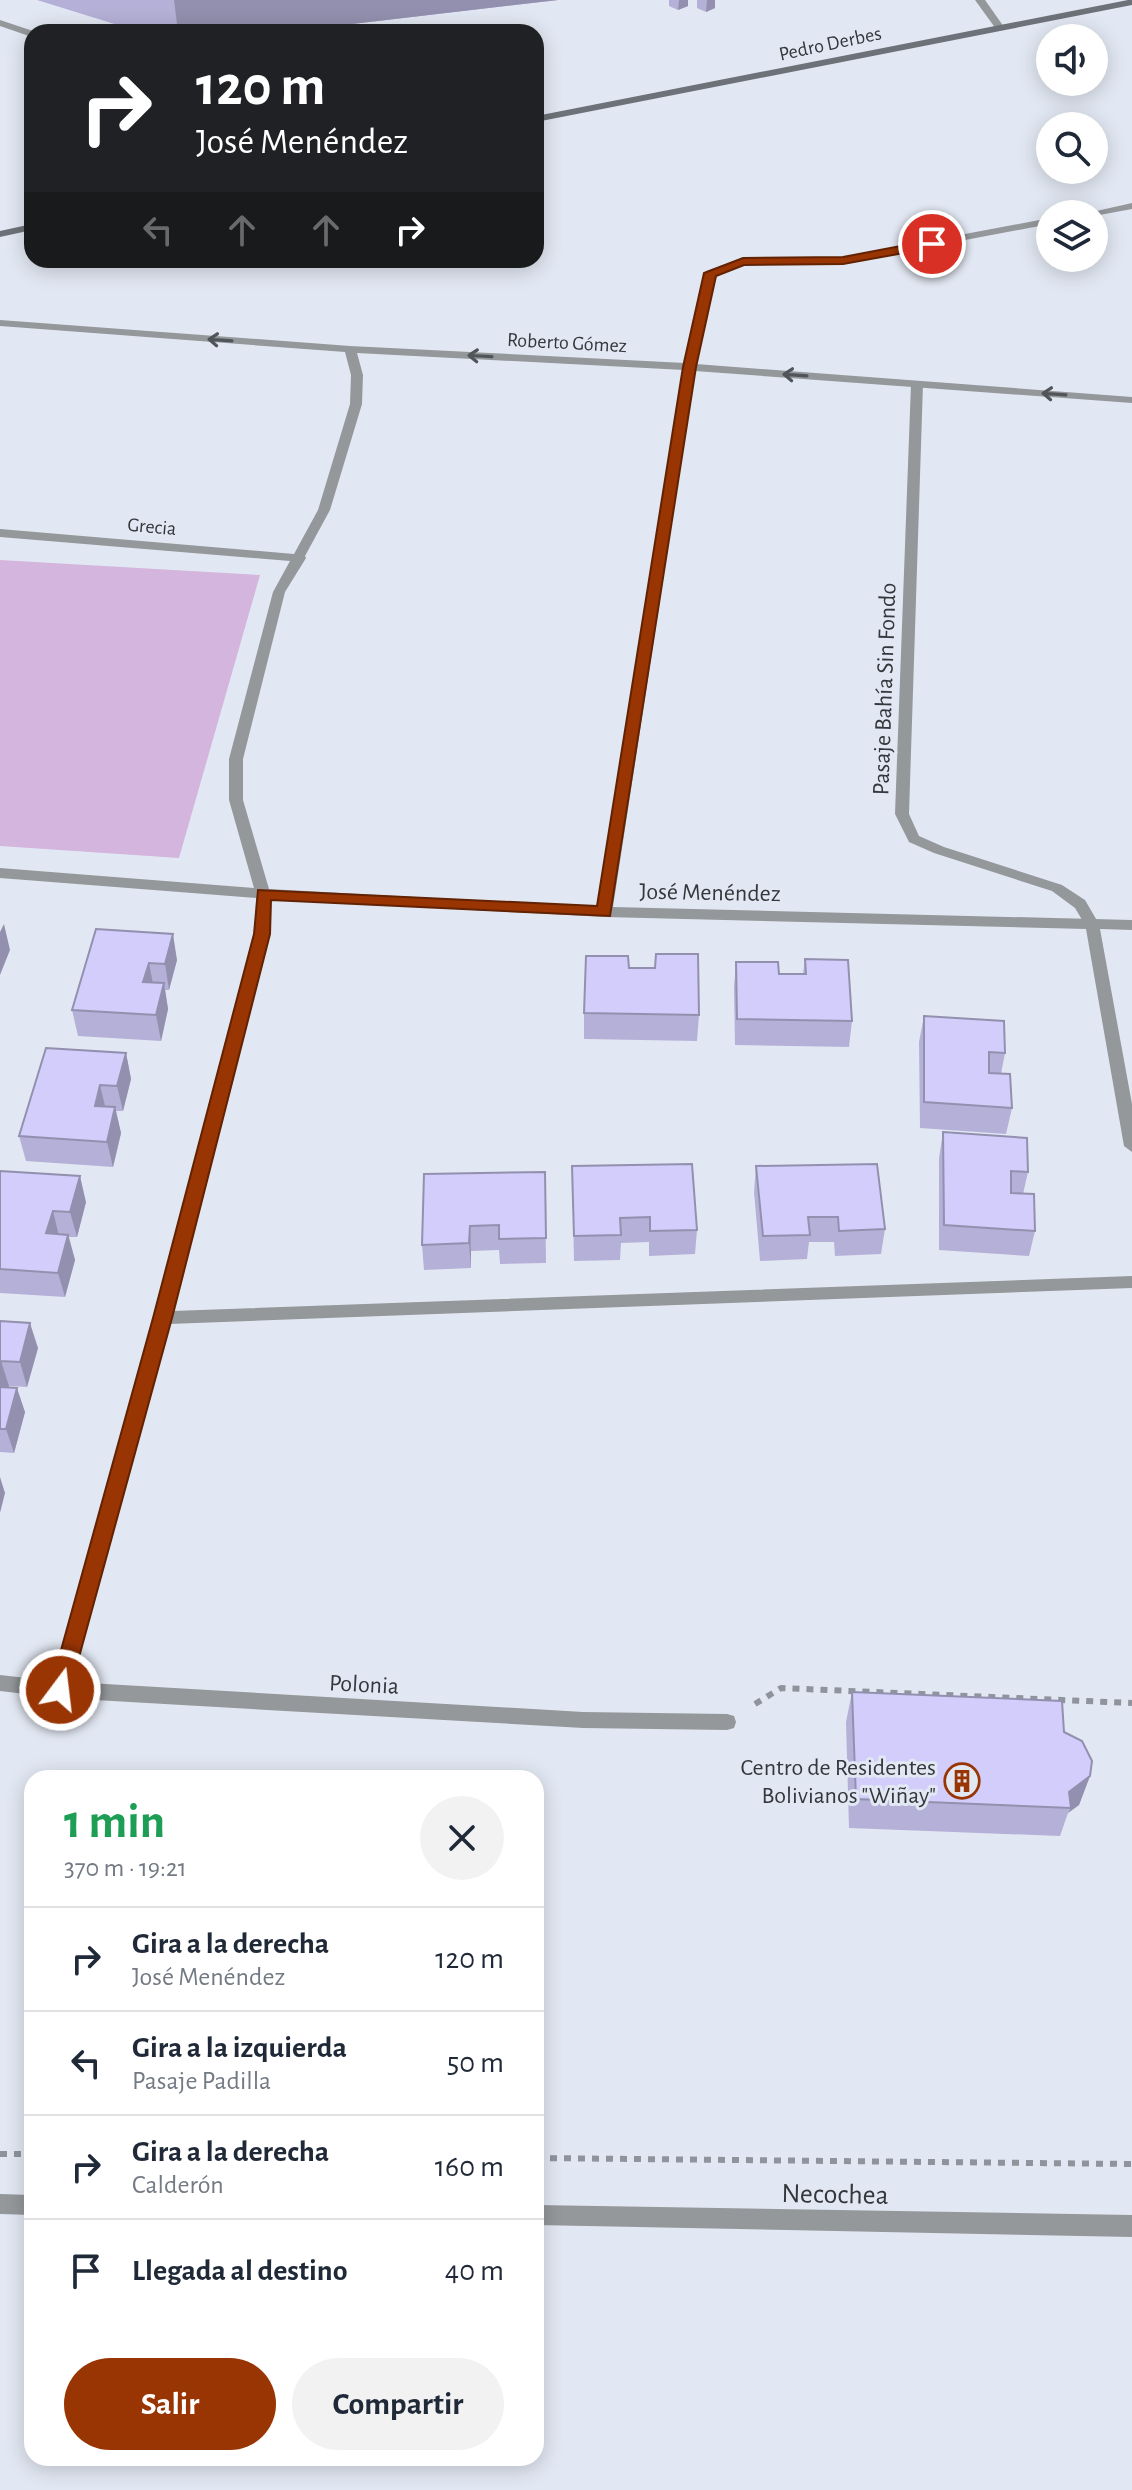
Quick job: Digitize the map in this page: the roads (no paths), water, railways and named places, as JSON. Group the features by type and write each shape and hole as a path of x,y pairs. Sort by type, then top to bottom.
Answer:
{"main road":[{"name":"Pedro Derbes","path":"544,117 1132,2"},
{"path":"0,234 24,229"}],"street":[{"path":"980,0 999,27"},
{"path":"0,23 24,31"},
{"path":"1108,210 1132,206"},
{"path":"605,912 690,367 710,273 743,261 843,260 1036,224"},
{"name":"Roberto Gómez","path":"0,323 350,349 690,367 1132,400"},
{"path":"60,1690 163,1318 262,934 263,894 236,800 236,759 279,592 324,510 356,404 357,375 350,349"},
{"name":"Pasaje Bahía Sin Fondo","path":"917,384 902,814 914,839 1057,888 1080,904 1092,924"},
{"name":"Grecia","path":"0,533 300,558"},
{"name":"José Menéndez","path":"0,873 263,894 605,912 1132,925"},
{"path":"1092,924 1132,1146"},
{"path":"163,1318 1132,1282"},
{"name":"Polonia","path":"0,1683 60,1690 583,1720 727,1722"},
{"path":"0,2204 24,2205"},
{"name":"Necochea","path":"544,2215 1132,2226"}],"place":[{"name":"Centro de Residentes Bolivianos \"Wiñay\"","path":"962,1781"}]}
